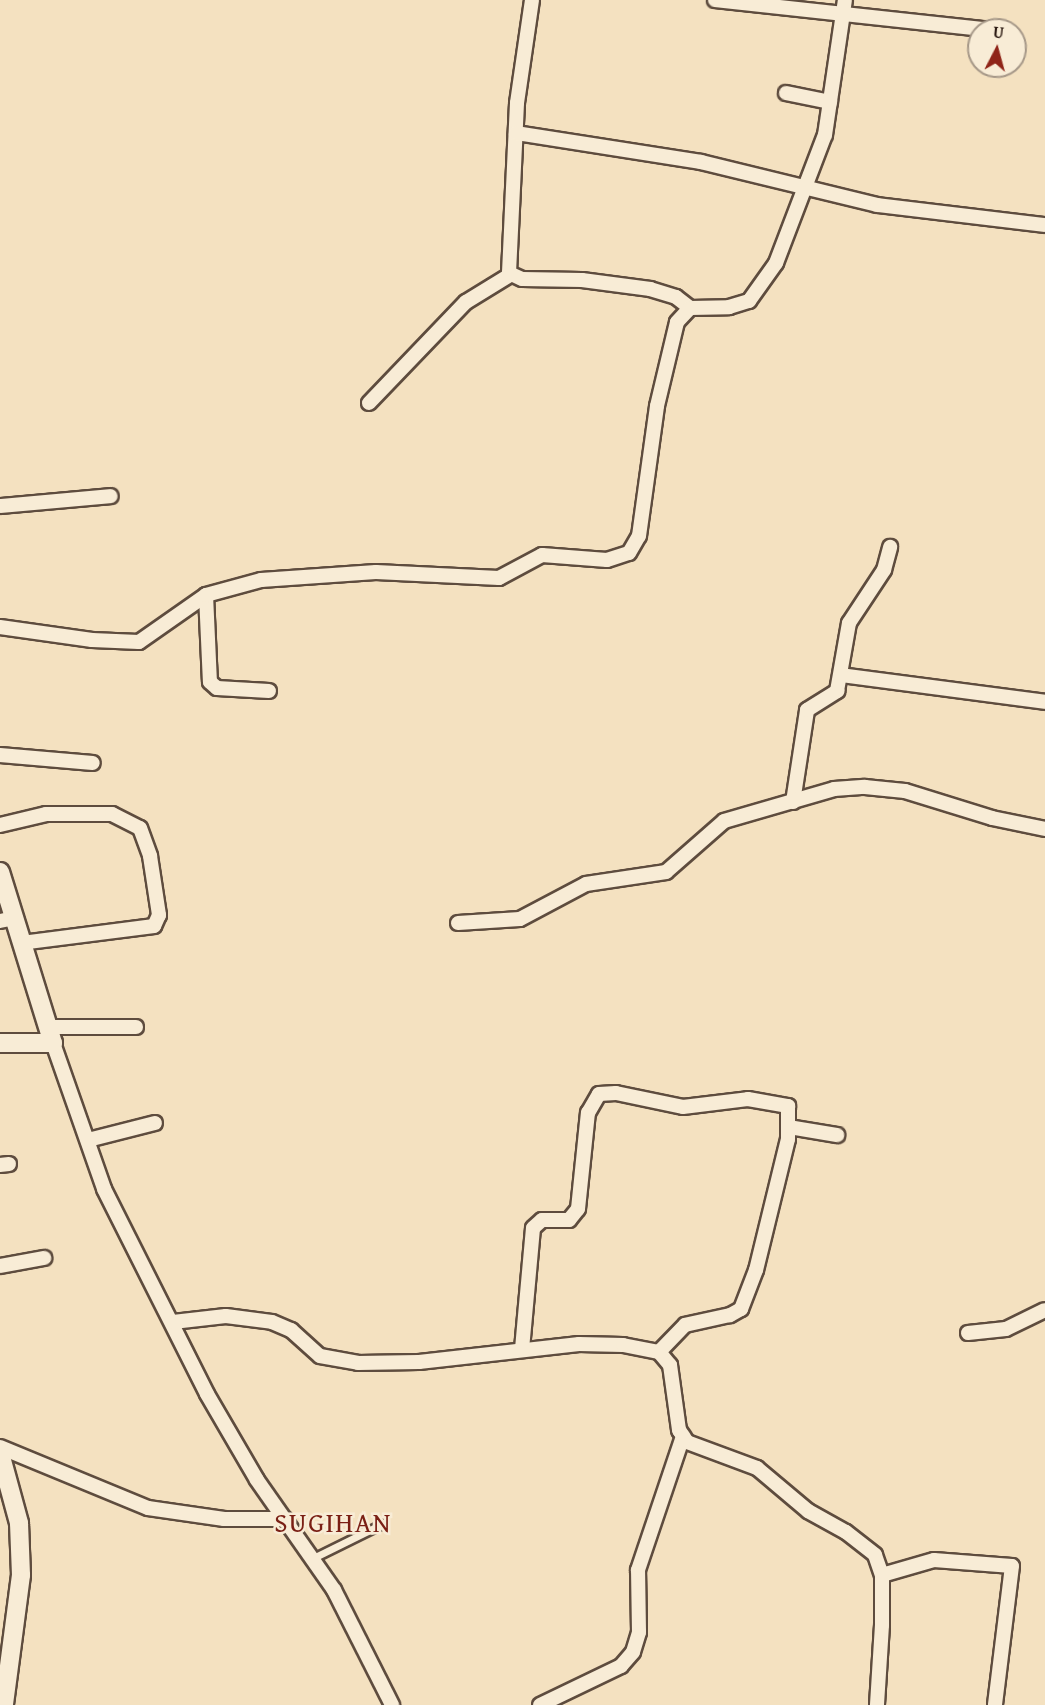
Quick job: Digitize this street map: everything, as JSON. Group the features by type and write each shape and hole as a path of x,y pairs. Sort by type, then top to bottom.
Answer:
{"street":[{"path":"510,275 516,133 532,0"},
{"path":"715,0 844,6 967,26"},
{"path":"0,627 92,640 140,642 207,595 261,580 300,575 376,572 500,578 542,555 607,560 629,553 639,536 657,406 674,331 681,315 690,308 738,306 760,289 808,187 825,135 844,6"},
{"path":"786,93 830,102"},
{"path":"516,133 701,162 932,214 1045,225"},
{"path":"369,403 466,302 510,275 650,289 676,297 690,308"},
{"path":"0,506 111,496"},
{"path":"793,802 807,710 833,695 841,675 849,623 884,570 890,547"},
{"path":"207,595 210,682 217,688 270,691"},
{"path":"841,675 971,696 1045,702"},
{"path":"0,755 93,763"},
{"path":"458,923 520,919 586,884 666,872 724,821 834,789 885,788 1045,829"},
{"path":"0,825 46,814 112,814 140,828 150,856 159,915 154,926 22,943"},
{"path":"0,872 7,920 22,943 104,1189 243,1460 314,1558 349,1614 392,1705"},
{"path":"0,1043 51,1035 136,1027"},
{"path":"522,1349 533,1228 542,1220 569,1220 578,1209 588,1113 598,1095 616,1093 683,1107 748,1099 772,1102 790,1110 789,1126 756,1270 741,1309 730,1315 685,1325 659,1352"},
{"path":"88,1140 155,1123"},
{"path":"789,1126 837,1135"},
{"path":"0,1266 44,1258"},
{"path":"968,1333 1006,1329 1045,1310"},
{"path":"173,1322 226,1316 272,1322 291,1330 320,1356 358,1363 419,1362 522,1349 590,1344 659,1352 670,1365 682,1436 638,1570 639,1632 633,1652 621,1666 540,1705"},
{"path":"682,1436 693,1445 757,1468 808,1511 867,1547 875,1555 882,1575 877,1705"},
{"path":"0,1447 147,1508 224,1519 285,1519"},
{"path":"0,1453 4,1480 19,1523 21,1575 4,1705"},
{"path":"882,1575 934,1560 1012,1566 995,1705"}],"lane":[{"path":"314,1558 382,1524"}],"district":[{"name":"SUGIHAN","path":"333,1523"}]}
